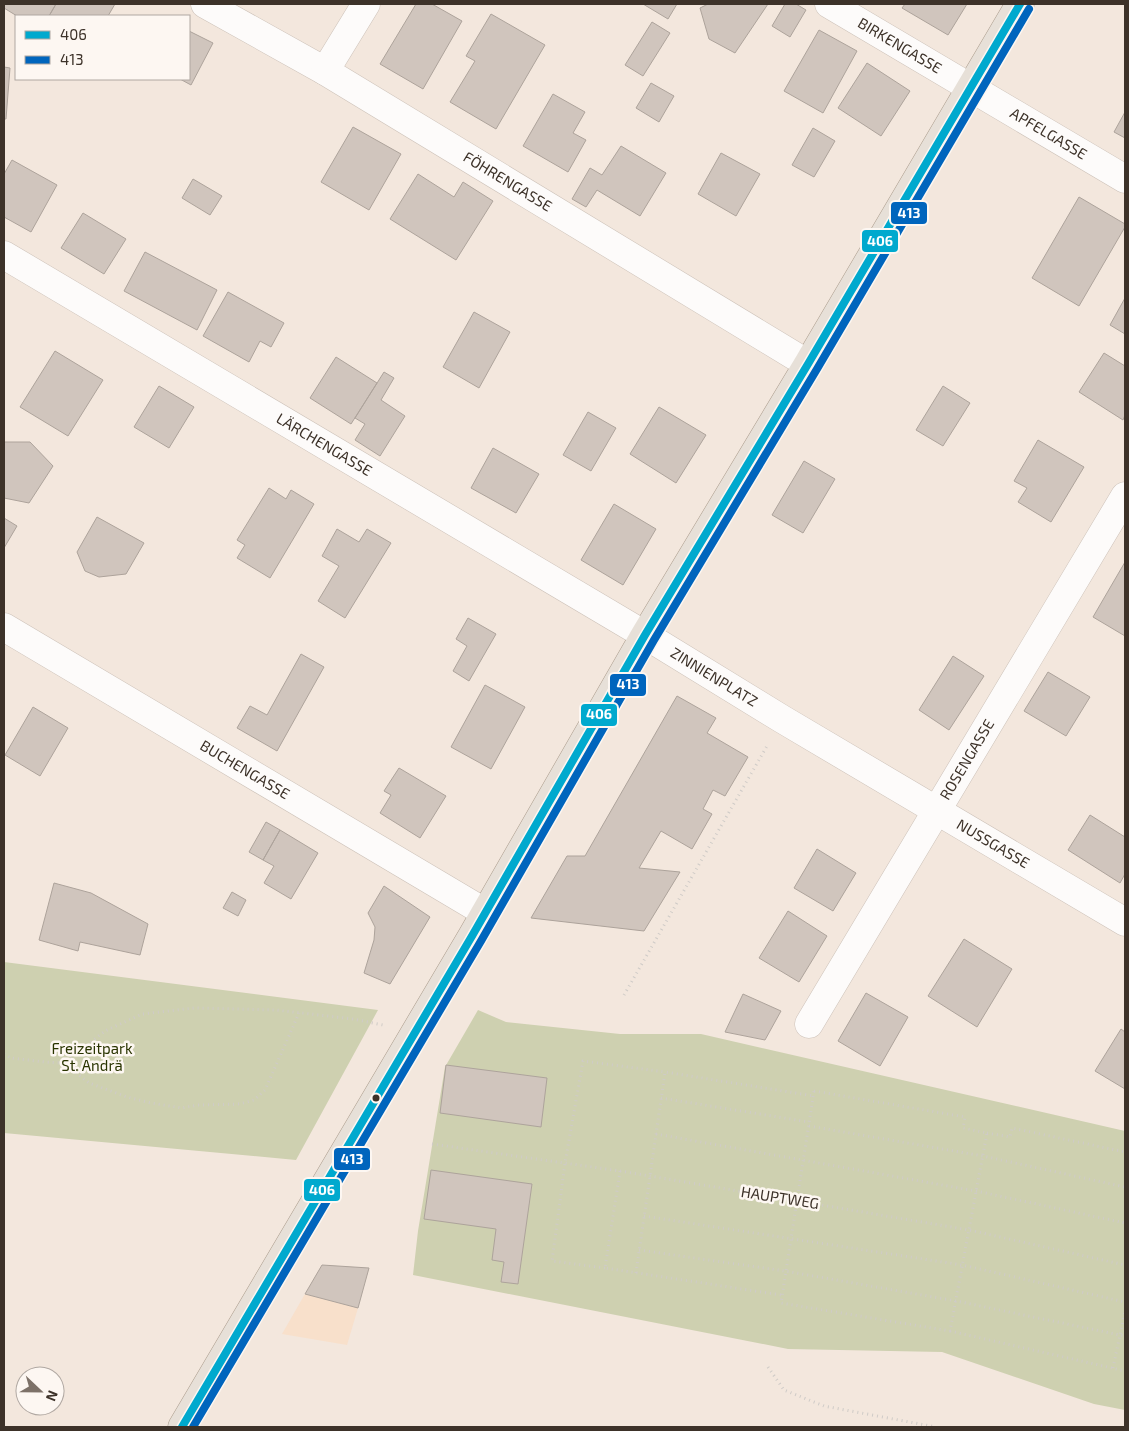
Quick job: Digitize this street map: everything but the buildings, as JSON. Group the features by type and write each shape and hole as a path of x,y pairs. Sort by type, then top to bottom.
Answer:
{"main road":[{"path":"182,1427 486,913 646,635 1020,4"}],"street":[{"name":"FÖHRENGASSE","path":"205,4 325,71 808,364"},
{"path":"325,71 366,4"},
{"name":"BIRKENGASSE","path":"829,4 972,87"},
{"name":"APFELGASSE","path":"972,87 1125,179"},
{"name":"LÄRCHENGASSE","path":"4,255 646,635"},
{"name":"ROSENGASSE","path":"809,1024 1125,496"},
{"name":"BUCHENGASSE","path":"4,627 486,913"},
{"name":"ZINNIENPLATZ","path":"646,635 782,720"},
{"name":"NUSSGASSE","path":"782,720 1125,922"}],"path":[{"path":"624,995 782,720"},
{"path":"64,1063 105,1031 142,1014 194,1008 299,1012 353,1019 385,1026"},
{"path":"4,1054 12,1058 64,1063 89,1083 127,1097 182,1108 198,1105 240,1104 254,1100 265,1090 299,1012"},
{"path":"781,1295 552,1261 565,1163 583,1061 814,1096"},
{"path":"636,1273 665,1072"},
{"path":"1125,1152 1012,1128 1010,1138 963,1128 965,1117 814,1091 781,1295 781,1303 950,1331 1125,1371"},
{"path":"661,1098 983,1156 1125,1187"},
{"path":"950,1331 987,1133"},
{"path":"656,1134 976,1191 1125,1223"},
{"name":"HAUPTWEG","path":"432,1144 620,1171 969,1230 1125,1265"},
{"path":"605,1268 620,1171"},
{"path":"644,1216 962,1265 1125,1302"},
{"path":"639,1250 785,1271 956,1301 1125,1336"},
{"path":"1113,1368 1125,1312"},
{"path":"768,1367 784,1390 824,1406 936,1427"}],"shaded area":[{"path":"305,1294 358,1308 347,1345 282,1334"}],"green space":[{"name":"Freizeitpark St. Andrä","path":"4,962 378,1010 296,1160 4,1133"},
{"path":"478,1010 506,1022 620,1034 701,1034 1125,1131 1125,1410 1094,1404 942,1352 788,1349 413,1275 418,1231 445,1067"}],"transit line":[{"name":"406","path":"182,1427 472,936 645,635 808,364 1020,4"},
{"name":"413","path":"193,1427 481,941 654,640 817,369 1029,9"}]}
